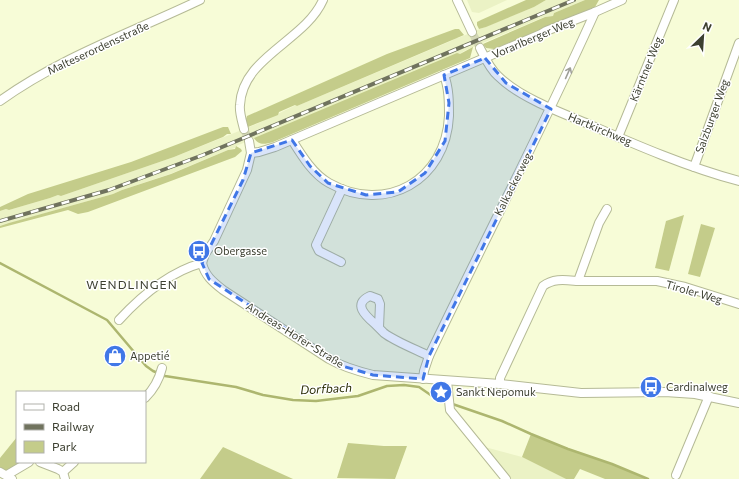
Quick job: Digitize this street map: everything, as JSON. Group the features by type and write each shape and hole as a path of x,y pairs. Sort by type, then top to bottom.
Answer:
{"street":[{"name":"Malteserordensstraße","path":"0,101 26,83 65,62 200,0"},
{"path":"244,129 240,106 241,93 248,77 261,62 304,26 319,10 323,0"},
{"path":"457,0 472,32"},
{"name":"Vorarlberger Weg","path":"251,153 259,152 292,140 444,74 622,0"},
{"name":"Kärntner Weg","path":"618,137 674,0"},
{"name":"Kalkackerweg","path":"423,379 429,356 478,254 551,109 596,12"},
{"name":"Salzburger Weg","path":"694,166 739,43"},
{"name":"Hartkirchweg","path":"480,48 498,77 520,92 551,109 618,137 694,166 739,181"},
{"path":"292,140 301,155 320,177 328,183 366,196 386,195 398,192 418,180 425,173 441,149 448,128 448,84 444,74"},
{"path":"119,320 141,297 150,290 184,269 202,263 205,254 214,241 248,170 251,153 249,141"},
{"path":"341,262 319,251 316,245 342,189"},
{"path":"578,281 599,223 607,209"},
{"name":"Andreas-Hofer-Straße","path":"202,263 209,279 223,290 342,366 356,371 373,375 500,384 581,393 665,392 710,396 739,403"},
{"name":"Tiroler Weg","path":"500,384 500,378 543,286 550,281 657,281 685,287 739,304"},
{"path":"379,327 384,334 429,356"},
{"path":"146,397 151,392 161,372"},
{"path":"447,381 450,410 506,479"},
{"path":"676,476 710,396"},
{"path":"6,476 27,463"},
{"path":"43,463 58,469 64,476 73,463"}],"highlighted area":[{"path":"485,58 506,83 551,109 429,356 423,379 373,375 342,366 209,279 202,263 243,180 251,153 292,140 310,166 328,183 366,195 398,192 425,173 445,141 449,103 444,75"}],"shaded area":[{"path":"467,0 507,0 479,13 472,12"},
{"path":"546,0 585,0 554,13 553,16 544,17 460,54 170,174 113,194 0,226 0,211 6,209 9,210 58,195 61,196 174,157 259,123 296,105 297,106 456,38 534,7"},
{"path":"481,446 522,457 566,479 509,479"}],"green space":[{"path":"526,0 546,0 534,7 479,29 477,22"},
{"path":"585,0 599,0 595,7 494,49 486,48 483,44 545,17 553,16 554,13"},
{"path":"455,29 459,29 464,35 297,106 295,105 279,112 278,115 248,127 246,119 247,116 387,54"},
{"path":"473,47 470,58 273,142 265,144 260,143 254,138 457,53 460,54"},
{"path":"223,127 228,127 231,134 227,134 174,157 61,196 58,195 9,210 6,209 0,211 0,207 28,194 131,162"},
{"path":"236,146 242,151 235,157 88,212 78,214 68,210 0,228 0,226 9,223 113,194 171,174 228,150 235,149"},
{"path":"684,215 669,271 655,268 666,221"},
{"path":"701,224 715,228 700,277 688,274"},
{"path":"531,434 648,479 605,479 580,469 574,479 566,479 522,457"},
{"path":"16,438 16,463 27,463 16,469 0,472 0,458"},
{"path":"348,443 407,446 395,479 337,478"},
{"path":"223,447 293,479 200,479"}],"waterway":[{"name":"Dorfbach","path":"0,263 107,320 146,366 165,376 236,387 263,395 293,400 316,401 358,396 387,386 404,385 419,387 435,398 502,421 568,449 612,464 648,479"}],"tunnel":[{"path":"472,32 480,48"},
{"path":"244,129 249,141"}],"railway":[{"path":"0,221 109,190 203,155 574,0"}],"place":[{"name":"Obergasse","path":"199,251"},
{"name":"Appetié","path":"115,356"},
{"name":"Cardinalweg","path":"651,387"},
{"name":"Sankt Nepomuk","path":"441,392"}],"district":[{"name":"WENDLINGEN","path":"132,285"}]}
